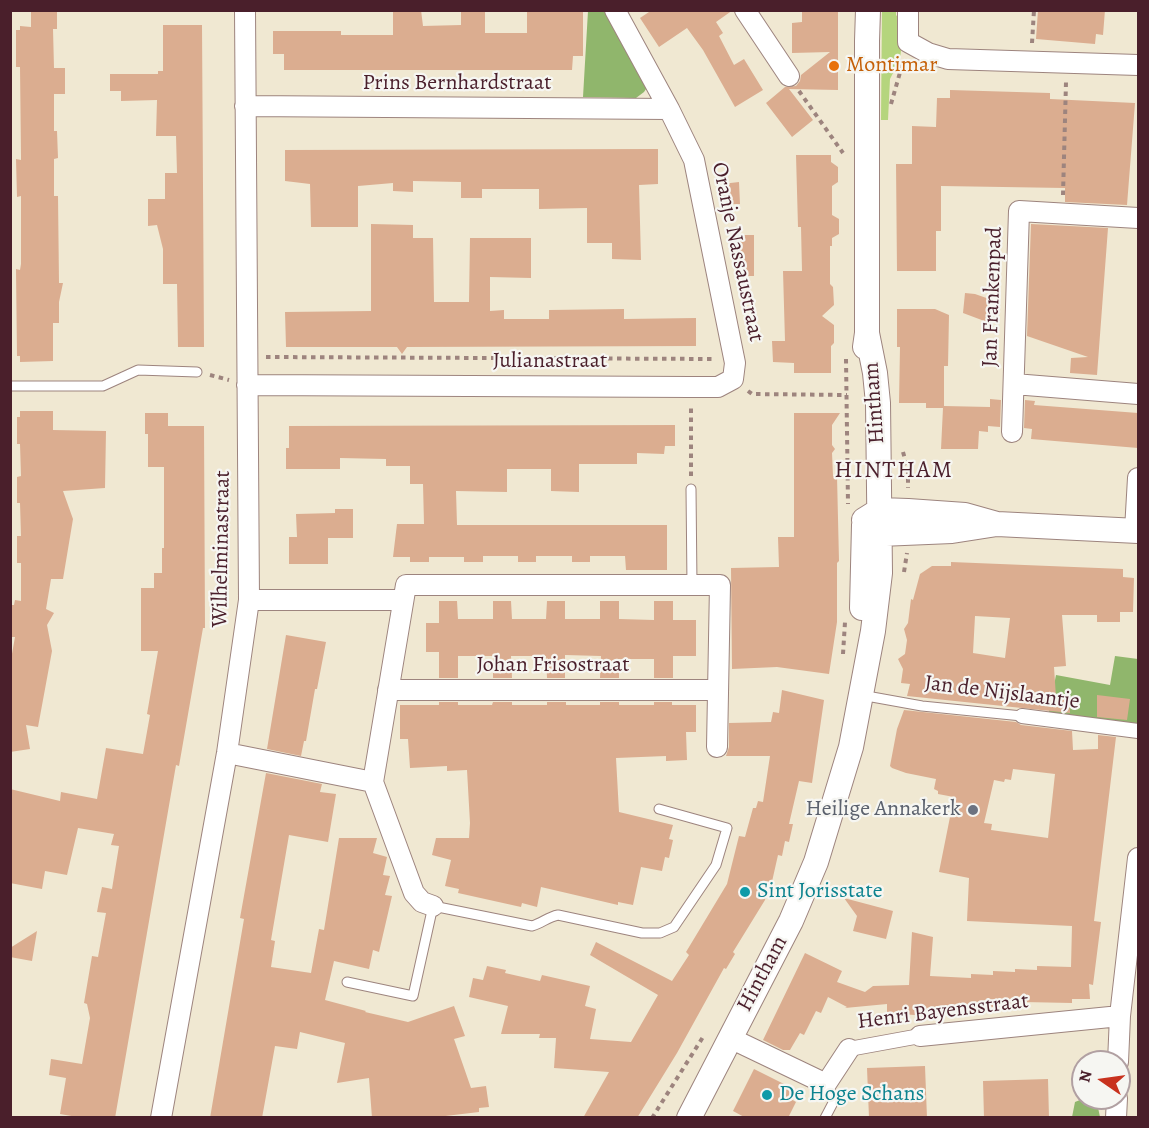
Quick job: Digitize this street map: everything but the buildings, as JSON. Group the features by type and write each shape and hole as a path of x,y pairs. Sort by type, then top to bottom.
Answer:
{"street":[{"name":"Wilhelminastraat","path":"161,1118 227,753 249,600 238,383 245,106 245,10"},
{"name":"Oranje Nassaustraat","path":"615,10 694,160 734,371"},
{"path":"745,10 789,76"},
{"name":"Hintham","path":"689,1118 791,921 816,862 851,747 861,691 868,519 861,374 867,333 866,10"},
{"path":"908,10 908,42 928,53 948,59 1138,64"},
{"name":"Prins Bernhardstraat","path":"245,106 669,109"},
{"name":"Jan Frankenpad","path":"1012,432 1019,211 1138,218"},
{"name":"Julianastraat","path":"238,383 718,387 734,371"},
{"path":"1014,384 1138,394"},
{"path":"868,519 965,515 997,524 1137,530 1138,478"},
{"path":"433,906 422,902 414,893 373,782 406,585 720,585 717,747"},
{"path":"249,600 403,600"},
{"name":"Johan Frisostraat","path":"388,690 718,690"},
{"name":"Jan de Nijslaantje","path":"1022,716 1138,731"},
{"path":"227,753 373,782"},
{"path":"1119,1050 1120,1016 1138,858"},
{"name":"Henri Bayensstraat","path":"826,1084 849,1049 920,1036 1120,1016"},
{"path":"730,1038 826,1084"}],"lane":[{"path":"10,386 103,386 138,370 197,372"},
{"path":"691,489 692,585"},
{"name":"Jan de Nijslaantje","path":"861,691 922,706 1022,716"},
{"path":"347,982 413,996 433,906 532,926 549,916 558,915 642,933 660,933 674,927 716,865 727,828 659,809"},
{"path":"825,1118 835,1099 826,1084"}],"path":[{"path":"1030,61 1034,10"},
{"path":"1062,214 1066,62"},
{"path":"789,76 843,153"},
{"path":"260,357 707,358 734,371 752,394 847,395 848,452 868,519"},
{"path":"229,368 238,383"},
{"path":"197,372 238,383"},
{"path":"691,387 691,489"},
{"path":"843,654 846,619"},
{"path":"652,1118 707,1030"}],"green space":[{"path":"588,11 606,11 648,86 636,98 583,97"},
{"path":"882,11 896,11 896,15 902,22 900,59 890,79 888,120 881,120"},
{"path":"1115,656 1138,659 1138,728 1048,716 1056,675 1110,685"},
{"path":"1073,1110 1099,1110 1100,1117 1072,1117"}],"place":[{"name":"Montimar","path":"834,66"},
{"name":"Heilige Annakerk","path":"973,810"},
{"name":"Sint Jorisstate","path":"745,892"},
{"name":"De Hoge Schans","path":"767,1095"}],"district":[{"name":"HINTHAM","path":"894,471"}]}
